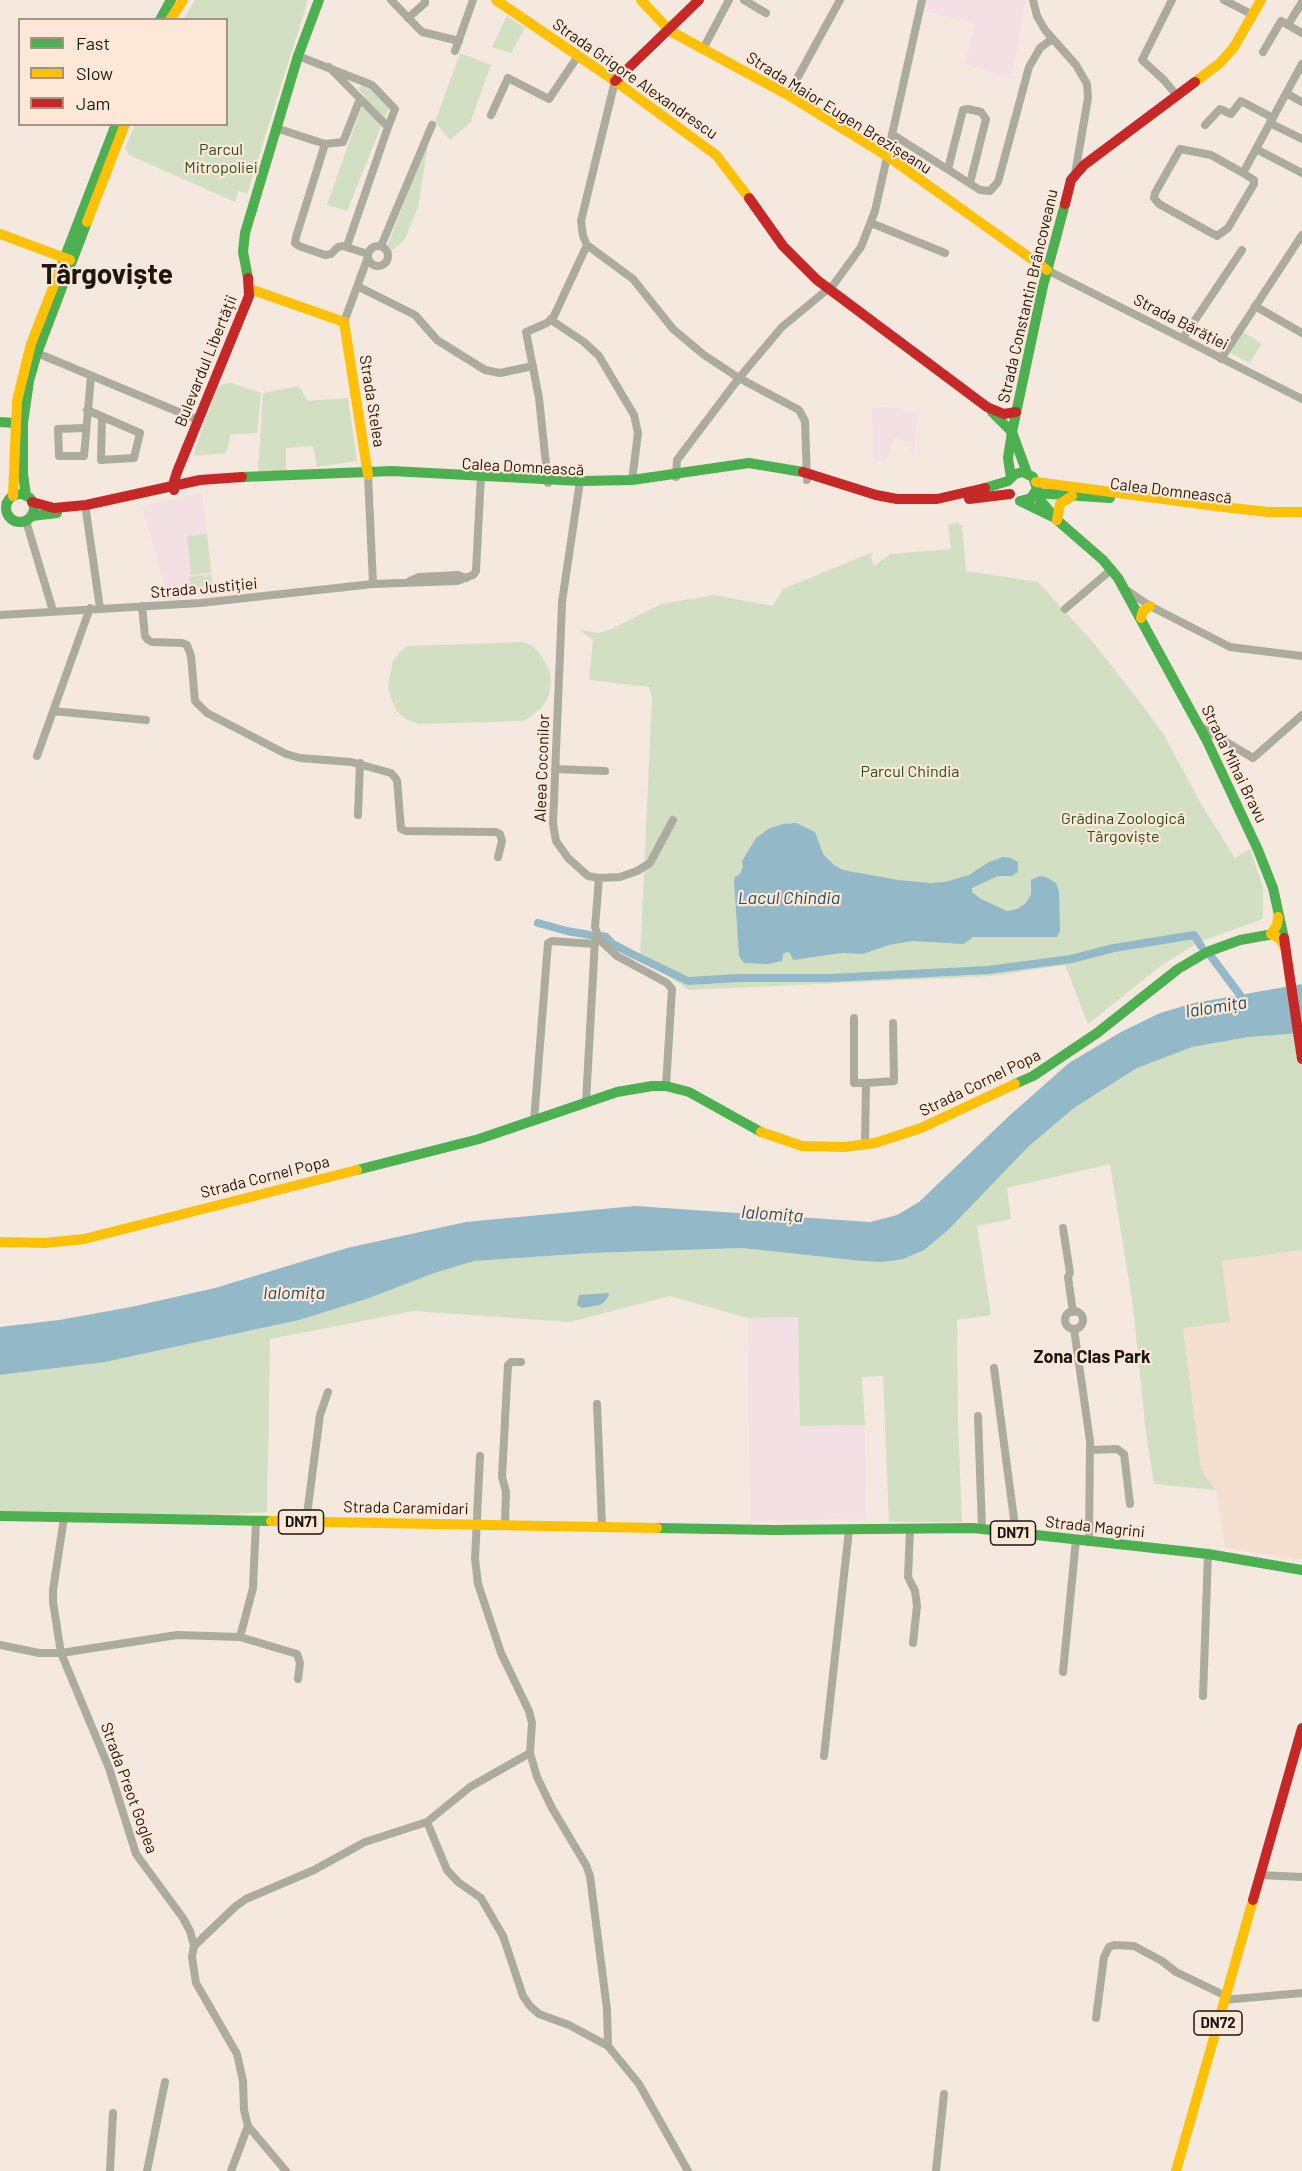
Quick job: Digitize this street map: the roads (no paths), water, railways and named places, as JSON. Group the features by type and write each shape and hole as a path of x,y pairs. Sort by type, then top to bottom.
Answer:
{"main road":[{"path":"161,18 171,0"},
{"path":"171,18 183,0"},
{"name":"Bulevardul Libertății","path":"173,488 247,301 250,290 243,252 245,233 298,56 319,0"},
{"name":"Strada Grigore Alexandrescu","path":"496,0 615,81 716,155 792,258 829,289 987,407 1012,432"},
{"name":"Strada Maior Eugen Brezișeanu","path":"641,0 670,31 788,95 887,156 1047,270"},
{"path":"615,81 670,31 699,0"},
{"name":"Strada Constantin Brâncoveanu","path":"1010,480 1008,458 1016,412 1047,270 1066,194 1075,174 1210,72 1226,57 1261,0"},
{"path":"115,126 68,259 29,381 23,423 23,474 34,510 29,519 19,522 5,517 15,474 17,400 31,344 68,259 123,126"},
{"path":"0,234 68,259"},
{"path":"250,290 344,322"},
{"name":"Strada Stelea","path":"344,322 368,473"},
{"name":"Strada Grigore Alexandrescu","path":"987,407 1004,414 1016,412"},
{"path":"0,422 15,423"},
{"path":"1012,432 1027,472 1033,477 1036,490 1057,520"},
{"path":"351,471 358,465 365,451"},
{"path":"677,460 679,475"},
{"name":"Calea Domnească","path":"29,499 54,508 86,505 236,477 351,471 632,485 742,463 760,463 790,469 873,500 897,505 939,504 1010,494"},
{"name":"Calea Domnească","path":"580,483 749,468 807,477"},
{"path":"807,477 885,498 915,500 945,497 1010,480 1019,472 1027,472"},
{"name":"Calea Domnească","path":"29,519 131,502 173,488 368,473"},
{"path":"1010,480 1010,494 1057,520"},
{"path":"1021,501 1026,500 1036,490"},
{"name":"Calea Domnească","path":"1036,490 1071,491 1107,498 1247,515 1302,517"},
{"path":"1057,520 1060,504 1071,491 1269,512 1302,512"},
{"path":"7,501 18,494 29,499"},
{"name":"Strada Mihai Bravu","path":"1057,520 1112,569 1132,598 1200,727 1258,850 1271,881 1278,906 1302,1059"},
{"path":"1141,618 1143,610 1150,606"},
{"path":"1278,906 1277,925 1271,934 1280,939 1286,948"},
{"name":"Strada Cornel Popa","path":"0,1242 45,1243 84,1239 457,1145 534,1122 586,1102 633,1088 666,1086 689,1092 757,1130 802,1146 824,1148 890,1139 921,1128 1033,1076 1097,1033 1186,964 1207,952 1231,942 1283,932"},
{"name":"Strada Caramidari","path":"0,1516 812,1530"},
{"name":"Strada Magrini","path":"812,1530 955,1527 982,1529 1208,1554 1302,1570"},
{"name":"DN72","path":"1176,2171 1302,1728"}],"street":[{"path":"391,0 422,32 459,41"},
{"path":"397,7 405,0"},
{"path":"408,18 425,3 425,0"},
{"path":"455,51 473,0"},
{"path":"703,49 729,0"},
{"path":"744,0 766,13"},
{"path":"788,95 840,0"},
{"path":"677,460 739,378 782,327 829,289 854,258 871,223 922,0"},
{"path":"1033,0 1037,16 1052,39 1076,65 1087,84 1088,92 1075,174"},
{"path":"1172,0 1142,60 1164,80 1176,96"},
{"path":"1224,0 1253,15"},
{"path":"1288,26 1302,2"},
{"path":"1263,52 1281,21 1302,33"},
{"path":"892,134 985,191 994,187 998,182 1029,67 1040,48 1052,39"},
{"path":"298,56 372,85 395,109 348,244"},
{"path":"491,115 508,78 549,99 578,56"},
{"path":"1242,172 1302,64"},
{"path":"329,67 388,127"},
{"path":"615,81 581,220 581,232 587,245 633,279 669,324 709,359 799,410 805,421 807,477"},
{"path":"1286,93 1302,102"},
{"path":"276,128 325,144 343,142 360,99"},
{"path":"1205,125 1220,109 1231,114 1241,101 1302,139"},
{"path":"948,169 961,114 965,108 981,112 986,119 970,183"},
{"path":"381,246 432,125"},
{"path":"325,144 295,243 325,255 348,244 369,253"},
{"path":"1180,149 1211,155 1242,172 1254,180 1254,184 1228,228 1217,236 1159,204 1154,198 1180,149"},
{"path":"1256,149 1302,173"},
{"path":"871,223 945,253"},
{"path":"1221,359 1302,234"},
{"path":"548,482 539,398 526,332 551,320 587,245"},
{"path":"344,322 358,289 369,253 375,246 381,246 386,250 388,258 383,264 376,265 371,262 369,253"},
{"path":"1183,338 1242,250"},
{"path":"358,289 376,265"},
{"name":"Strada Bărăției","path":"1047,270 1302,399"},
{"path":"358,289 415,315 438,339 484,370 500,373 533,366"},
{"path":"1255,306 1302,333"},
{"path":"551,320 584,342 599,356 634,414 638,432 632,480"},
{"path":"37,353 198,420"},
{"path":"85,428 58,429 59,456 84,456 91,376"},
{"path":"87,410 140,433 134,458 101,460 102,417"},
{"path":"790,469 807,460"},
{"name":"Strada Stelea","path":"368,473 373,584"},
{"name":"Strada Justiției","path":"0,615 228,600 373,584 458,581 476,571 481,478"},
{"name":"Aleea Coconilor","path":"580,483 562,603 553,824 556,841 578,868 588,876 599,878"},
{"path":"86,511 100,608"},
{"path":"29,519 53,611"},
{"path":"1065,609 1112,569"},
{"path":"1132,598 1230,647 1302,656"},
{"path":"142,606 145,636 148,640 187,645 191,656 195,701 207,713 286,754 300,758 360,763 391,773 396,778 401,829 406,831 496,832 500,834 501,841 498,857"},
{"path":"37,756 90,608"},
{"path":"53,711 146,720"},
{"path":"1200,727 1253,758 1301,717"},
{"path":"358,816 360,763"},
{"path":"555,769 605,771"},
{"path":"586,1102 599,878 632,873 650,863 673,820"},
{"path":"596,933 606,948 667,983 672,989 666,1086"},
{"path":"534,1122 548,943 552,941 595,944"},
{"path":"854,1018 854,1083 894,1081 893,1023"},
{"path":"865,1144 866,1083"},
{"path":"1063,1228 1073,1312"},
{"path":"1073,1312 1080,1314 1083,1318 1080,1327 1074,1329 1066,1322 1066,1316 1073,1312"},
{"path":"1074,1329 1088,1421 1089,1542"},
{"path":"504,1525 506,1492 502,1477 507,1369 509,1363 521,1362"},
{"path":"994,1368 1016,1534"},
{"path":"306,1522 320,1415 328,1392"},
{"path":"597,1404 602,1526"},
{"path":"978,1416 982,1529"},
{"path":"1089,1450 1117,1449 1124,1454 1130,1503"},
{"path":"480,1456 475,1559 478,1584 501,1653 529,1711 532,1723 530,1753 537,1777 590,1876 607,2009 608,2046"},
{"name":"Strada Preot Goglea","path":"64,1518 53,1590 61,1653 109,1768 136,1854 190,1931 194,1946 192,1957 196,1983 237,2054 243,2081 244,2110 249,2126 286,2171"},
{"path":"240,1637 253,1588 256,1521"},
{"path":"910,1529 908,1577 915,1591 917,1606 913,1643"},
{"path":"824,1756 849,1530"},
{"path":"1064,1672 1076,1540"},
{"path":"1203,1696 1208,1554"},
{"path":"0,1645 39,1653 61,1653 177,1635 240,1637 297,1654 300,1663 298,1679"},
{"path":"194,1946 246,1899 314,1870 365,1842 427,1822 470,1787 530,1753"},
{"path":"427,1822 447,1870 458,1882 481,1898 503,1936 523,1996 530,2006 539,2014 569,2025 608,2046 639,2084 688,2171"},
{"path":"1260,1875 1302,1877"},
{"path":"1096,2018 1104,1957 1109,1947 1114,1945 1134,1946 1225,1998 1302,1993"},
{"path":"147,2171 165,2082"},
{"path":"936,2171 944,2094"},
{"path":"110,2171 113,2113"},
{"path":"231,2171 249,2126"}],"water":[{"name":"Lacul Chindia","path":"796,823 815,832 823,854 834,865 843,870 898,880 945,882 969,875 989,862 1003,857 1010,858 1018,862 1018,872 1012,876 998,876 972,888 972,892 981,899 1007,911 1017,909 1026,903 1031,895 1031,880 1040,876 1046,877 1056,883 1059,891 1060,931 1057,937 973,937 964,944 913,941 889,945 863,954 842,953 793,960 787,952 783,954 782,961 768,964 744,963 739,956 735,877 740,874 743,867 742,861 756,838 768,829"},
{"name":"Ialomița","path":"1302,984 1302,1033 1249,1037 1192,1047 1137,1068 1074,1108 1028,1147 947,1231 924,1250 903,1259 883,1262 862,1261 742,1248 592,1253 474,1261 299,1320 105,1362 0,1375 0,1327 59,1320 131,1307 215,1288 347,1248 466,1222 635,1206 870,1222 897,1215 919,1202 1009,1116 1069,1063 1121,1032 1160,1013 1194,1003"},
{"path":"608,1293 605,1301 600,1305 582,1308 577,1305 579,1295"}],"waterway":[{"path":"538,923 590,935"},
{"path":"601,936 688,981 739,978 830,978 988,970 1071,959 1114,948 1194,935 1201,946"},
{"path":"1210,955 1246,1003"}],"district":[{"name":"Târgoviște","path":"107,275"},
{"name":"Zona Clas Park","path":"1092,1357"}],"park label":[{"name":"Parcul Mitropoliei","path":"221,159"},
{"name":"Parcul Chindia","path":"910,772"},
{"name":"Grădina Zoologică Târgoviște","path":"1123,828"}]}
